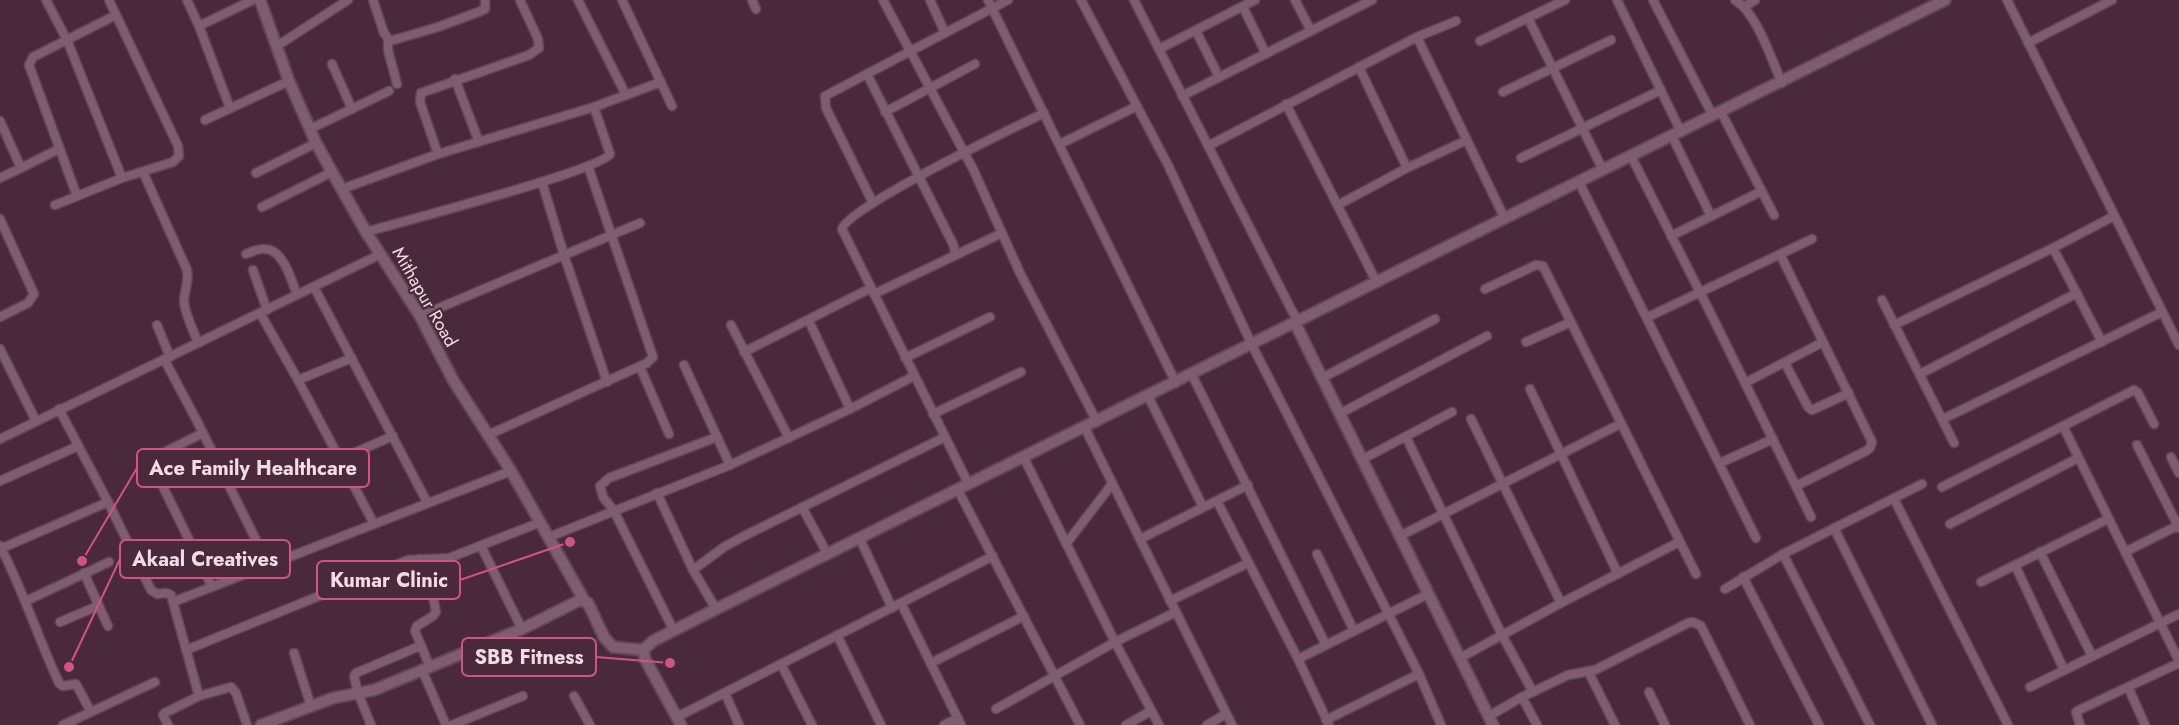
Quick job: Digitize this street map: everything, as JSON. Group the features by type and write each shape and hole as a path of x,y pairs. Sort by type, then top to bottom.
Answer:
{"street":[{"path":"46,0 66,40 122,178"},
{"path":"55,205 122,178 173,162 179,156 178,146 109,0"},
{"path":"187,0 230,108"},
{"path":"199,26 253,0"},
{"name":"Mithapur Road","path":"260,0 289,81 316,143 366,231 420,316 453,380 541,522 584,600 588,603 604,637 613,647 643,650"},
{"path":"277,46 348,0"},
{"path":"373,0 388,40 388,50 397,84"},
{"path":"388,40 394,41 427,31 481,11 485,9 485,0"},
{"path":"438,154 419,98 426,89 529,54 539,48 538,39 520,0"},
{"path":"578,0 626,95"},
{"path":"622,0 672,106"},
{"path":"752,0 756,9"},
{"path":"883,0 964,152 1020,273 1097,422"},
{"path":"930,0 945,33"},
{"path":"873,203 826,108 824,100 827,94 945,33 990,4 1008,0"},
{"path":"1081,0 1168,165 1252,345 1419,674 1441,725"},
{"path":"1134,0 1297,322 1339,414 1491,721 1522,697 1568,675 1594,670 1688,623 1701,626 1750,725"},
{"path":"1159,49 1255,0"},
{"path":"1295,0 1311,31"},
{"path":"1182,96 1311,31 1356,4 1372,0"},
{"path":"1480,41 1565,0"},
{"path":"1617,0 1661,90 1676,134 1711,216"},
{"path":"1653,0 1774,215"},
{"path":"1735,0 1744,7 1752,19 1782,83"},
{"path":"1744,7 1755,0"},
{"path":"993,556 725,693 679,721 645,659 643,650 653,642 716,609 1782,83 1945,0"},
{"path":"2007,0 2179,345"},
{"path":"2028,43 2112,0"},
{"path":"990,4 1176,382"},
{"path":"1243,6 1266,54"},
{"path":"77,196 29,65 33,57 116,15"},
{"path":"1528,18 1603,170"},
{"path":"1208,146 1417,37 1456,21"},
{"path":"1196,31 1219,77"},
{"path":"1417,37 1505,219"},
{"path":"1503,92 1611,40"},
{"path":"332,64 352,109"},
{"path":"885,112 975,64"},
{"path":"1359,67 1407,168"},
{"path":"867,74 953,244 956,255"},
{"path":"455,79 479,142"},
{"path":"205,120 289,81"},
{"path":"342,189 438,154 594,107 661,82"},
{"path":"310,129 389,90"},
{"path":"1521,158 1661,90"},
{"path":"1286,104 1377,283"},
{"path":"1060,144 1137,106"},
{"path":"366,231 542,182 608,158 610,154 594,107"},
{"path":"969,485 842,229 846,220 873,203 964,152 1044,113"},
{"path":"0,121 21,168"},
{"path":"1338,205 1407,168 1467,140"},
{"path":"256,173 316,143"},
{"path":"0,178 58,149"},
{"path":"1631,156 1811,517"},
{"path":"488,435 651,361 652,352 588,166"},
{"path":"143,172 187,270 189,279 184,299 185,306 198,343"},
{"path":"262,207 332,172"},
{"path":"542,182 564,255 608,382"},
{"path":"1579,182 1756,538"},
{"path":"1671,236 1762,191"},
{"path":"1894,325 2054,248 2114,216"},
{"path":"0,219 34,294 28,303 0,317"},
{"path":"420,316 640,223"},
{"path":"744,352 1002,233"},
{"path":"1648,317 1812,238"},
{"path":"2054,248 2102,342"},
{"path":"246,254 264,249 273,252 284,263 297,295"},
{"path":"0,439 381,254"},
{"path":"1780,254 1872,442 1870,448 1796,486"},
{"path":"1485,290 1536,265 1540,265 1545,270 1696,574"},
{"path":"253,270 264,312 374,524"},
{"path":"314,287 427,502"},
{"path":"1920,374 2077,293"},
{"path":"1882,300 1954,443"},
{"path":"1943,419 2162,312"},
{"path":"905,358 990,317"},
{"path":"1322,378 1434,319"},
{"path":"809,321 850,409"},
{"path":"1526,342 1571,322"},
{"path":"157,325 167,358 268,564"},
{"path":"731,325 789,438"},
{"path":"1339,414 1487,336"},
{"path":"1745,383 1823,342"},
{"path":"0,349 36,421"},
{"path":"298,380 352,358"},
{"path":"1785,363 1808,407 1812,410 1848,393"},
{"path":"684,365 730,465"},
{"path":"639,367 669,434"},
{"path":"933,414 1021,372"},
{"path":"1192,375 1326,645"},
{"path":"549,537 730,465 850,409 914,376"},
{"path":"1530,389 1618,574"},
{"path":"1942,487 2134,390 2138,393 2154,424"},
{"path":"1148,396 1203,507"},
{"path":"59,409 151,590 157,594 169,593 199,696"},
{"path":"1363,459 1452,412"},
{"path":"1471,419 1561,603"},
{"path":"1400,536 1620,424"},
{"path":"2063,426 2179,662 2079,710 2076,712 2076,717 2080,725"},
{"path":"1084,428 1232,725"},
{"path":"203,432 159,455 151,462 212,587"},
{"path":"340,459 393,436"},
{"path":"693,570 735,541 945,436"},
{"path":"674,631 614,511 603,496 600,486 609,477 717,437"},
{"path":"1406,437 1502,635 1533,692"},
{"path":"1720,464 1773,439"},
{"path":"2125,552 2179,526 2137,445"},
{"path":"0,481 78,446"},
{"path":"2171,457 2179,473"},
{"path":"1024,458 1115,642 1159,725"},
{"path":"1950,524 2078,458"},
{"path":"173,602 511,471"},
{"path":"1066,544 1112,484"},
{"path":"1725,589 1783,554 1922,484"},
{"path":"1140,539 1248,485"},
{"path":"958,490 1080,725"},
{"path":"657,493 693,570 716,609"},
{"path":"1894,498 2008,725"},
{"path":"1217,501 1328,723 1419,674"},
{"path":"91,711 76,684 63,686 59,683 40,641 26,601 0,547 108,502"},
{"path":"802,507 828,555"},
{"path":"1981,582 2108,519"},
{"path":"186,651 408,560 448,558 541,522"},
{"path":"1834,528 1932,725"},
{"path":"860,539 931,663 960,721 944,725"},
{"path":"1460,658 1679,542"},
{"path":"481,546 522,628"},
{"path":"2040,552 2092,656"},
{"path":"1317,554 1354,631"},
{"path":"1783,554 1870,725"},
{"path":"420,559 436,607 433,616 417,626 415,631 446,725"},
{"path":"26,601 109,562"},
{"path":"1170,601 1248,563"},
{"path":"2015,565 2064,670"},
{"path":"84,573 108,626"},
{"path":"1743,577 1819,725"},
{"path":"1298,659 1428,594"},
{"path":"261,725 333,698 374,690 522,628 574,602 584,600"},
{"path":"60,622 99,606"},
{"path":"996,709 1115,642 1176,612"},
{"path":"2030,687 2179,614"},
{"path":"931,663 1024,616"},
{"path":"837,636 881,725"},
{"path":"371,725 354,680 356,673 420,646"},
{"path":"294,652 311,706"},
{"path":"781,664 812,725"},
{"path":"1588,671 1615,725"},
{"path":"63,725 155,682"},
{"path":"168,725 164,716 165,712 199,696 231,687 236,693 247,725"},
{"path":"2128,687 2145,725"},
{"path":"1649,692 1665,725"},
{"path":"725,693 739,725"},
{"path":"452,725 523,696"},
{"path":"574,696 590,725"},
{"path":"1522,697 1537,725"},
{"path":"1126,725 1151,711"},
{"path":"1207,725 1226,714"}],"place":[{"name":"Kumar Clinic","path":"570,542"},
{"name":"Ace Family Healthcare","path":"82,561"},
{"name":"SBB Fitness","path":"670,663"},
{"name":"Akaal Creatives","path":"69,667"}]}
